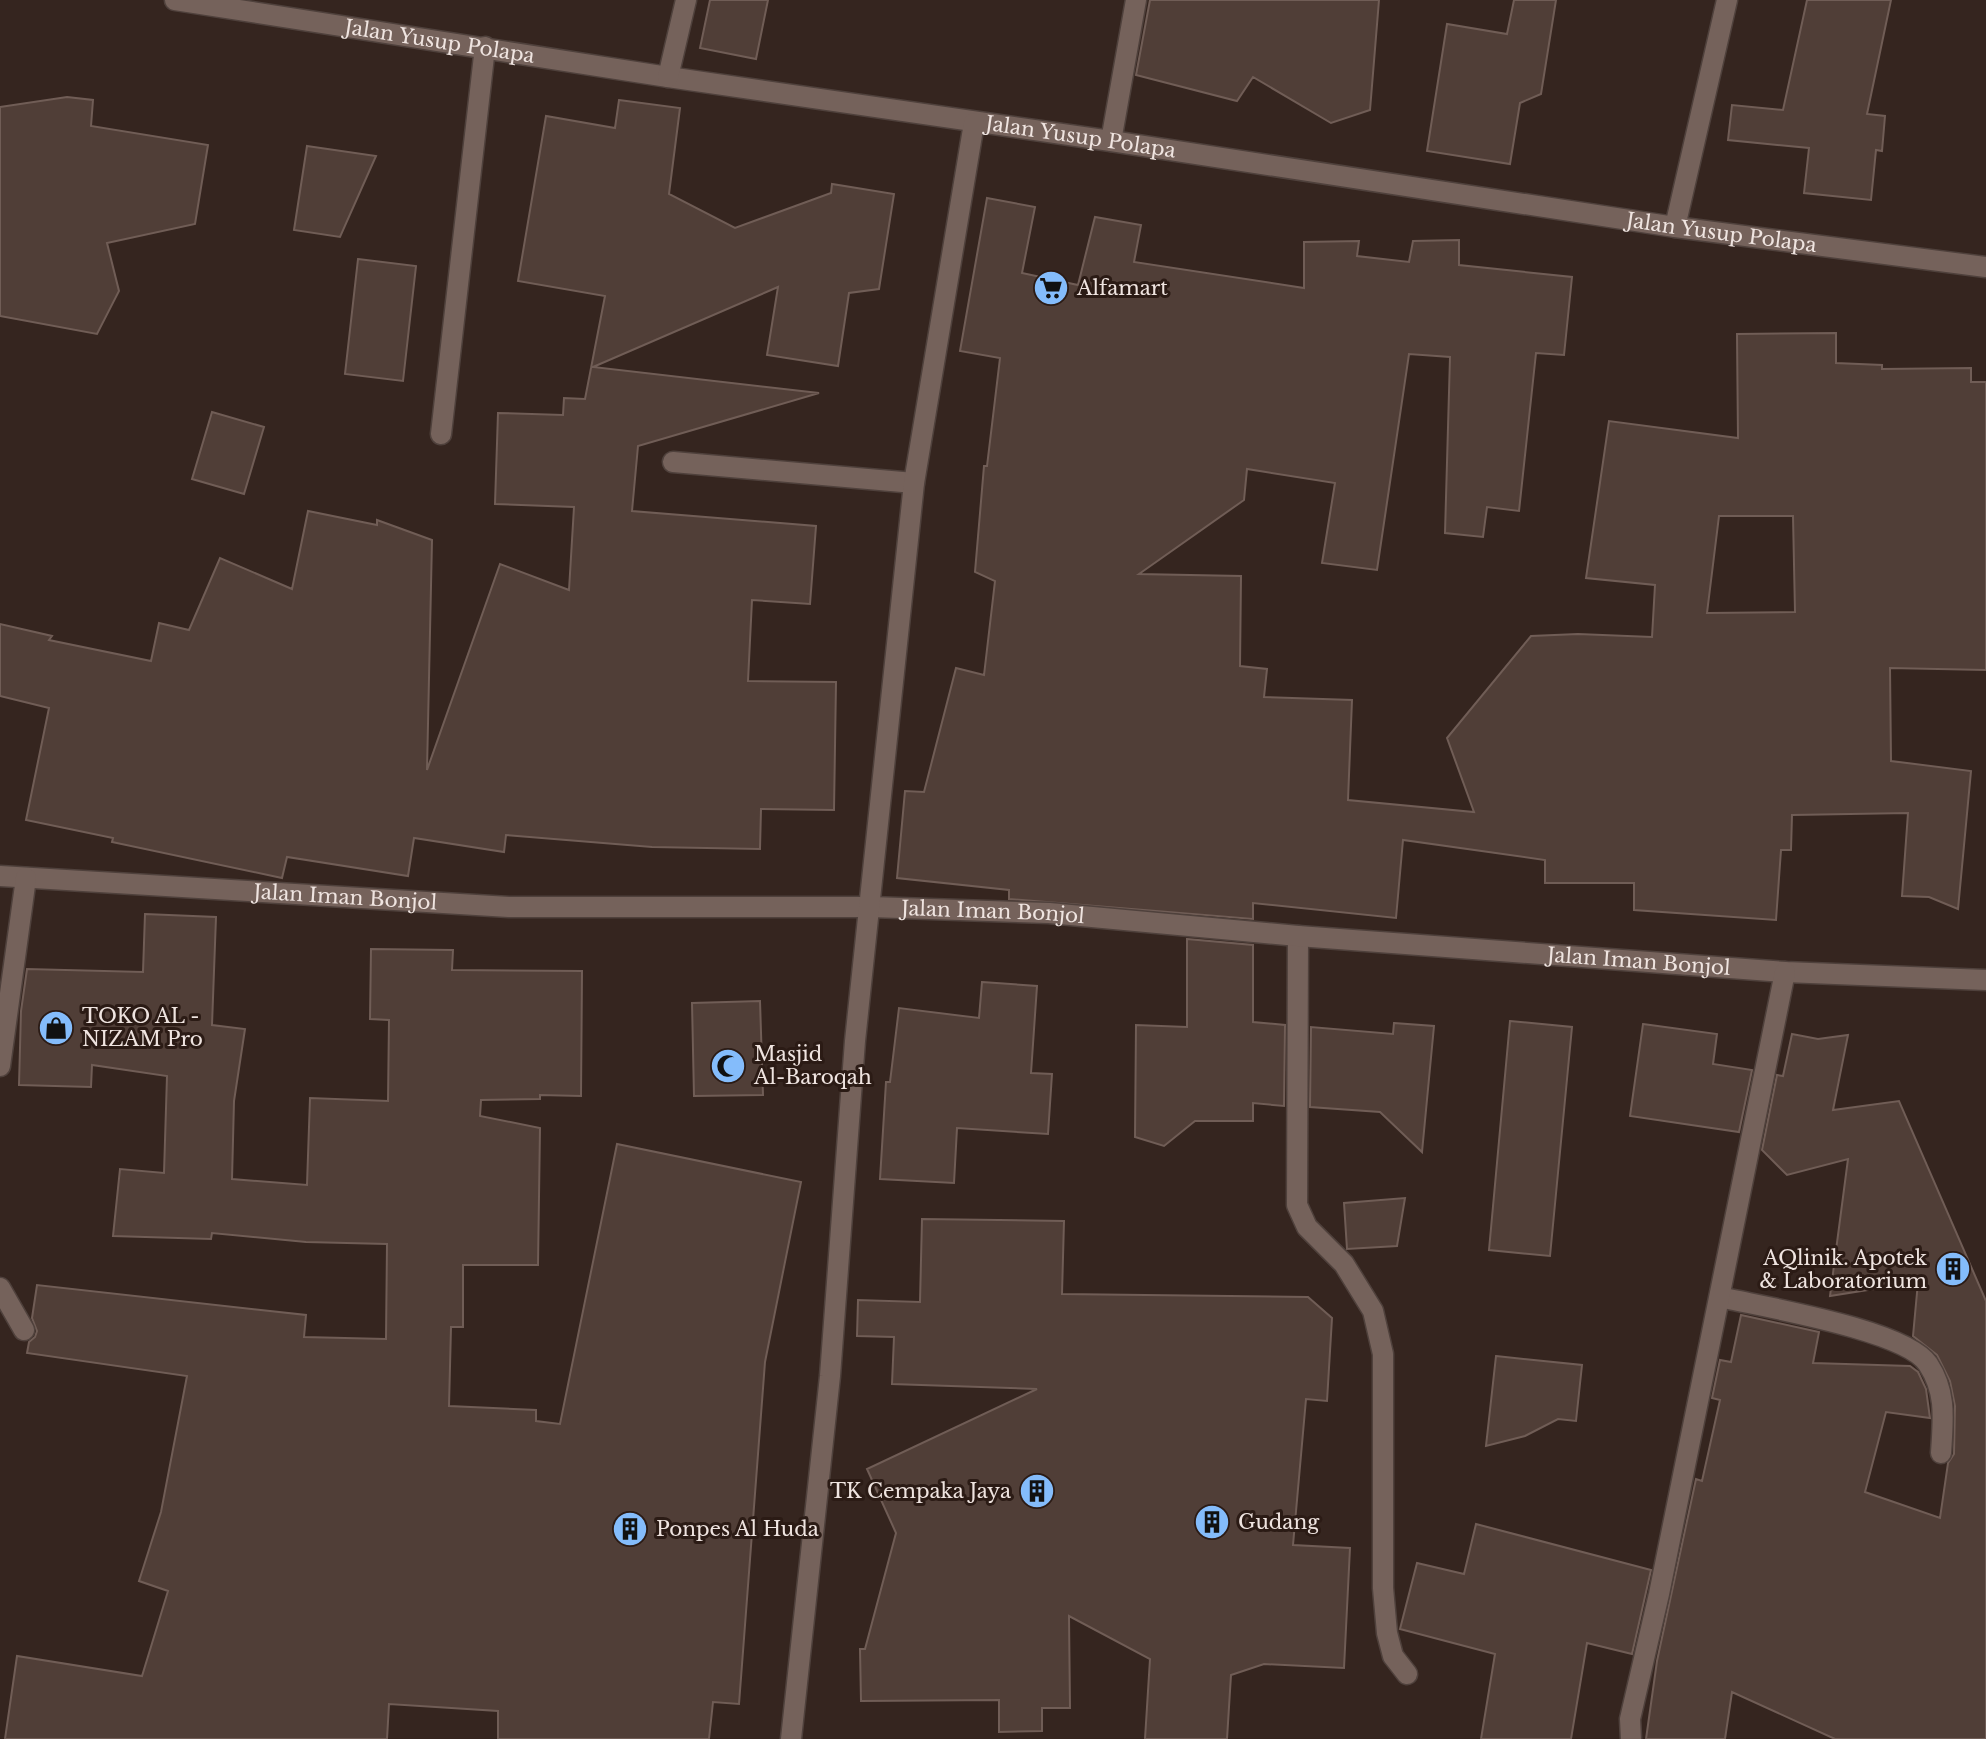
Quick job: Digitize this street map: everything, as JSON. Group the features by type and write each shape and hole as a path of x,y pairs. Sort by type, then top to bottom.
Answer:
{"street":[{"name":"Jalan Yusup Polapa","path":"175,0 1675,227 1986,267"},
{"path":"668,77 686,0"},
{"path":"1111,141 1136,0"},
{"path":"1675,227 1727,0"},
{"path":"441,434 485,47"},
{"path":"791,1739 830,1376 855,1041 914,483 974,123"},
{"path":"673,462 914,483"},
{"name":"Jalan Iman Bonjol","path":"0,876 509,907 871,907 1049,913 1298,936 1785,972 1986,980"},
{"path":"0,1066 26,878"},
{"path":"1298,936 1297,1205 1307,1227 1344,1264 1373,1311 1380,1340 1383,1354 1383,1588 1393,1656 1407,1674"},
{"path":"1631,1739 1630,1719 1659,1594 1785,972"},
{"path":"0,1288 24,1330"},
{"path":"1720,1297 1874,1332 1927,1361 1944,1404 1941,1453"}],"building":[{"path":"710,0 768,0 756,59 700,48"},
{"path":"1150,0 1379,0 1370,110 1331,123 1253,77 1237,101 1136,75"},
{"path":"1514,0 1556,0 1541,94 1520,103 1510,164 1427,151 1447,24 1507,34"},
{"path":"1807,0 1891,0 1867,114 1885,116 1882,151 1876,150 1871,200 1804,193 1809,148 1728,140 1732,105 1783,110"},
{"path":"67,97 93,100 91,126 208,145 195,224 107,243 119,291 97,334 0,316 0,107"},
{"path":"619,100 680,108 669,194 735,228 831,193 832,184 894,194 879,289 849,293 838,366 767,355 778,287 593,367 819,393 638,446 632,511 816,526 810,604 752,600 748,681 836,682 834,810 761,809 760,849 652,847 506,835 504,852 414,838 408,876 287,857 282,878 112,842 113,838 26,820 49,708 0,696 0,624 52,636 49,640 151,661 159,623 189,630 220,558 292,589 308,511 377,525 377,520 432,540 427,770 500,564 569,590 574,507 495,504 498,413 563,415 564,398 585,399 605,296 518,281 546,116 615,128"},
{"path":"307,146 376,156 340,237 294,230"},
{"path":"987,198 1035,207 1022,273 1078,285 1095,217 1141,225 1134,262 1304,288 1304,242 1359,241 1357,256 1409,262 1413,241 1459,240 1459,265 1572,277 1564,355 1536,353 1519,511 1487,507 1483,537 1445,533 1450,357 1409,354 1377,570 1322,563 1335,483 1247,469 1244,500 1139,574 1241,576 1240,666 1267,669 1264,697 1352,700 1348,800 1474,812 1447,738 1531,636 1652,637 1655,585 1586,578 1609,421 1738,438 1737,334 1836,333 1836,363 1882,365 1882,369 1971,368 1971,382 1986,382 1986,670 1890,668 1891,761 1971,771 1958,909 1929,897 1902,896 1908,813 1792,815 1791,850 1781,850 1776,920 1634,910 1634,883 1545,883 1545,860 1403,840 1396,918 1253,903 1253,919 1009,899 1009,890 897,878 905,791 924,792 956,668 984,675 995,581 975,572 984,466 987,466 1000,358 960,351","holes":["1719,516 1793,516 1795,612 1707,613"]},
{"path":"358,259 416,266 403,381 345,374"},
{"path":"212,412 264,427 244,494 192,479"},
{"path":"145,914 216,917 212,1025 245,1029 234,1101 232,1179 307,1185 310,1098 388,1101 389,1020 370,1019 371,949 453,950 452,970 582,971 581,1096 540,1095 540,1099 481,1100 480,1116 540,1128 538,1265 463,1265 463,1327 451,1327 449,1406 536,1410 536,1421 560,1424 617,1144 801,1182 765,1362 739,1704 713,1702 709,1739 498,1739 498,1711 389,1704 387,1739 5,1739 17,1656 142,1676 168,1591 139,1581 161,1512 187,1376 27,1353 29,1342 37,1331 32,1318 37,1285 306,1315 304,1337 386,1339 387,1244 306,1242 212,1233 211,1239 113,1236 120,1169 164,1173 167,1076 92,1065 91,1087 19,1085 21,1011 27,969 143,972"},
{"path":"1187,939 1253,945 1253,1022 1285,1025 1284,1106 1253,1103 1253,1121 1195,1121 1164,1146 1135,1137 1136,1025 1187,1027"},
{"path":"982,982 1037,986 1031,1073 1052,1074 1048,1134 957,1128 954,1183 880,1179 886,1082 890,1082 899,1008 979,1018"},
{"name":"Masjid Al-Baroqah","path":"760,1001 763,1095 694,1096 692,1003"},
{"path":"1510,1021 1572,1027 1550,1256 1489,1250"},
{"path":"1394,1023 1434,1026 1422,1152 1380,1112 1310,1107 1311,1027 1393,1034"},
{"path":"1643,1024 1717,1034 1713,1064 1752,1070 1739,1132 1630,1116"},
{"path":"1792,1034 1818,1039 1848,1035 1833,1110 1899,1101 1986,1301 1986,1739 1835,1739 1732,1692 1725,1739 1646,1739 1657,1661 1696,1479 1702,1481 1720,1400 1712,1398 1720,1360 1731,1362 1741,1315 1819,1332 1813,1363 1910,1366 1918,1372 1926,1389 1930,1418 1886,1412 1865,1492 1940,1518 1948,1463 1954,1454 1955,1406 1950,1381 1937,1355 1913,1336 1918,1282 1830,1296 1848,1159 1787,1175 1762,1150 1777,1075 1783,1076"},
{"path":"1405,1198 1397,1246 1347,1249 1344,1203"},
{"path":"922,1219 1064,1221 1062,1294 1308,1297 1332,1318 1327,1401 1306,1399 1293,1545 1350,1548 1344,1668 1264,1664 1231,1675 1227,1739 1145,1739 1150,1659 1069,1616 1070,1708 1042,1708 1042,1731 999,1732 999,1700 861,1701 860,1649 865,1649 896,1533 867,1469 1037,1389 892,1384 894,1337 857,1336 858,1300 920,1302"},
{"path":"1496,1356 1582,1365 1576,1421 1558,1419 1525,1436 1486,1446"},
{"path":"1476,1524 1651,1570 1632,1654 1587,1643 1571,1739 1481,1739 1495,1654 1400,1629 1417,1563 1464,1574"}],"place":[{"name":"Alfamart","path":"1051,288"},
{"name":"TOKO AL - NIZAM Pro","path":"56,1028"},
{"name":"Masjid Al-Baroqah","path":"728,1066"},
{"name":"AQlinik. Apotek & Laboratorium","path":"1953,1269"},
{"name":"TK Cempaka Jaya","path":"1037,1491"},
{"name":"Gudang","path":"1212,1522"},
{"name":"Ponpes Al Huda","path":"630,1529"}]}
